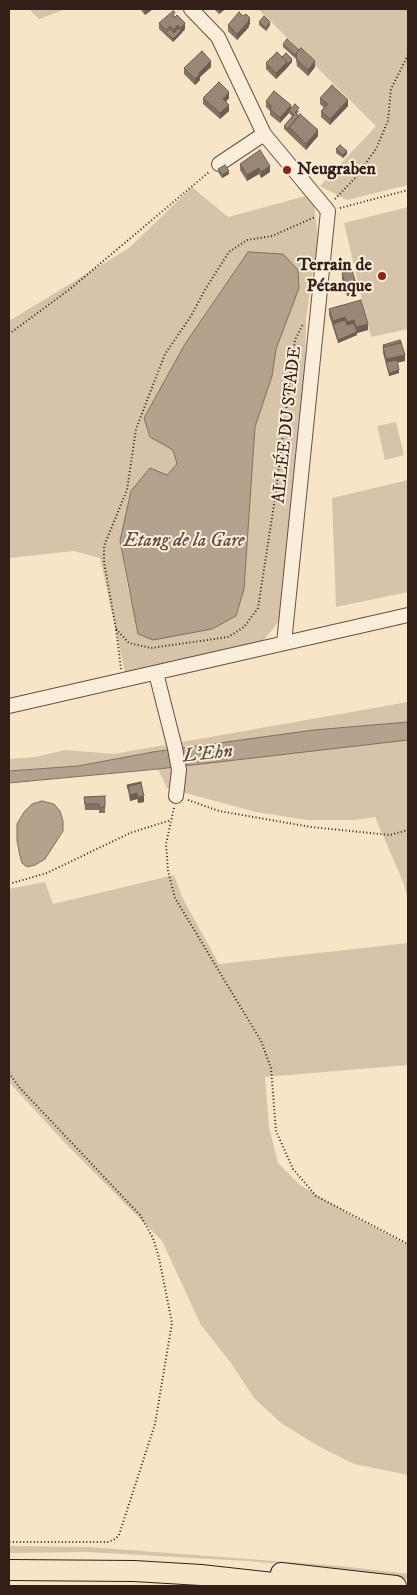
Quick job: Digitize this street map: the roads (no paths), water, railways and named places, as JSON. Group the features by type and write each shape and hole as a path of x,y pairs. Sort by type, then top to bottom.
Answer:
{"highway":[{"path":"134,1571 211,1567 396,1586"},
{"path":"9,1570 134,1571 201,1575 300,1586"}],"street":[{"path":"191,9 218,37 264,134 219,164"},
{"name":"ALLÉE DU STADE","path":"264,134 328,210 284,643"},
{"path":"9,706 408,615"},
{"path":"156,673 179,770 176,796"}],"water":[{"name":"Etang de la Gare","path":"248,252 283,254 298,270 299,288 276,349 272,376 255,427 244,589 236,616 212,629 153,640 138,634 120,541 131,491 150,468 167,475 177,464 173,450 150,437 144,418 185,344"},
{"name":"L'Ehn","path":"408,722 408,740 158,769 9,783 9,771 78,766 153,752 314,730"},
{"path":"42,801 54,804 60,811 63,831 45,859 27,867 22,863 20,856 17,841 17,824 24,812 32,804"}],"place":[{"name":"Neugraben","path":"287,170"},
{"name":"Terrain de Pétanque","path":"382,276"}]}
